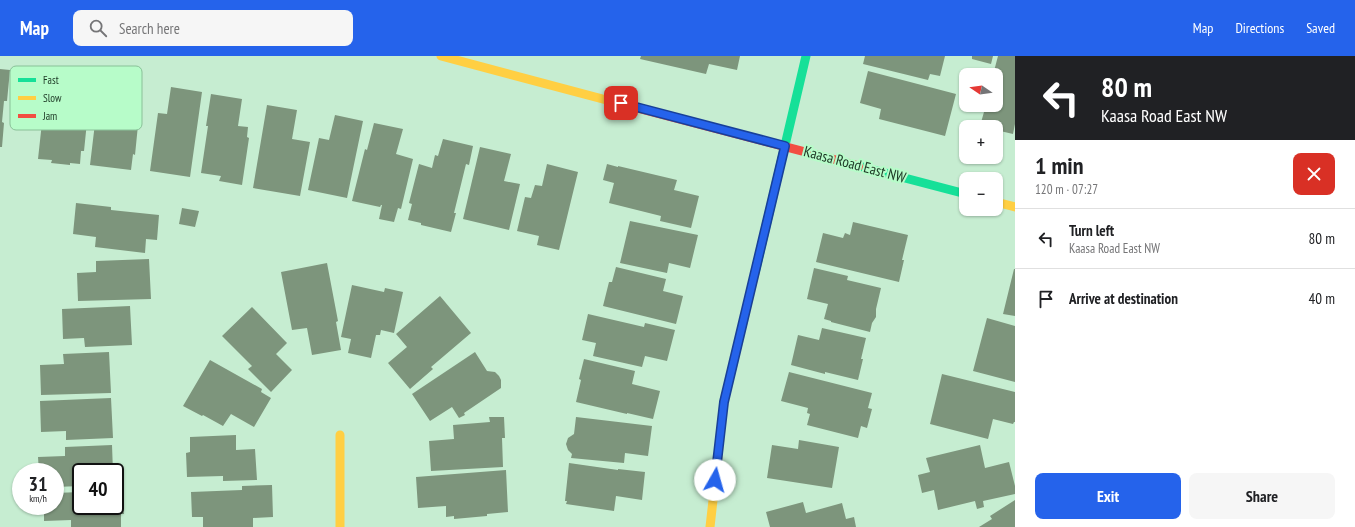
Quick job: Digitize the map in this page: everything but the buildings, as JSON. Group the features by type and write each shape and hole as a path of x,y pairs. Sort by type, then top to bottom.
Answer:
{"street":[{"name":"Kaasa Road East NW","path":"442,56 959,192"},
{"path":"710,527 724,402 806,56"},
{"path":"1003,204 1015,207"},
{"path":"340,435 340,527"}],"traffic: fast":[{"path":"755,273 806,56"},
{"path":"859,166 959,192"}],"traffic: slow":[{"path":"441,56 614,102"},
{"path":"1003,204 1015,207"},
{"path":"710,527 724,402 755,273"},
{"path":"340,435 340,527"}],"traffic: jam":[{"path":"614,102 859,166"}],"route":[{"path":"621,103 785,146 724,402 715,480"}]}
